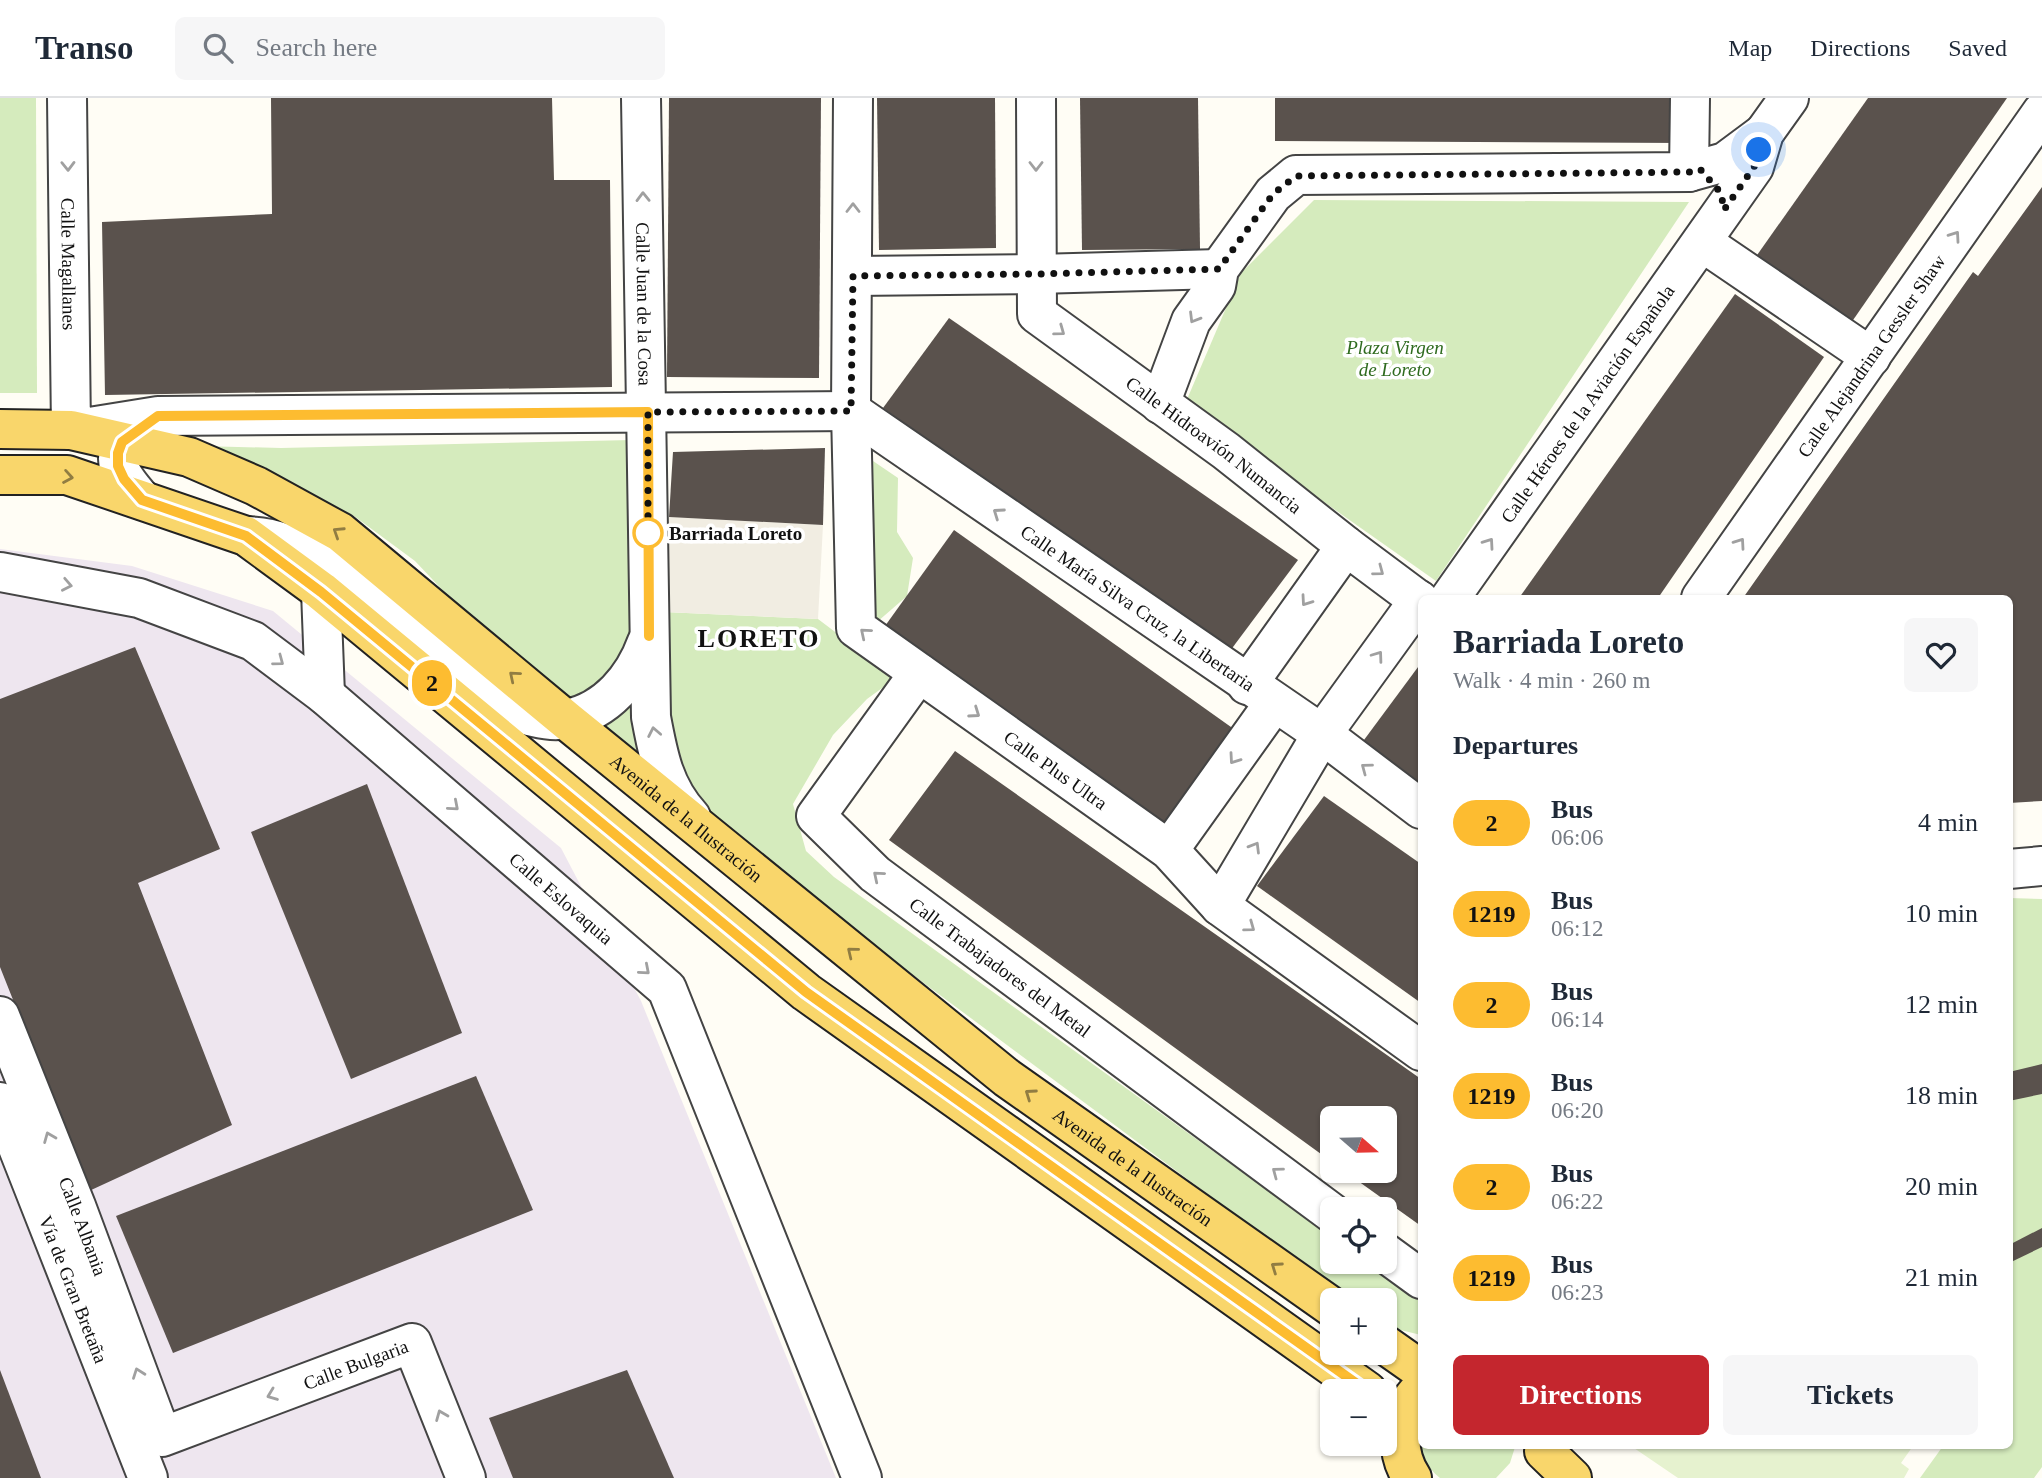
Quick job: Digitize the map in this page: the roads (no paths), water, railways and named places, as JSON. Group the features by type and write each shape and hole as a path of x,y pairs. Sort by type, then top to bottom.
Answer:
{"main road":[{"name":"Avenida de la Ilustración","path":"0,429 71,430 189,457 256,486 340,532 1007,1079 1320,1299"},
{"path":"0,475 67,475 246,536 321,592 806,992 1350,1379"},
{"path":"1397,1353 1418,1368"},
{"path":"1403,1403 1400,1437 1402,1456 1409,1477"},
{"path":"1541,1458 1572,1478"}],"street":[{"name":"Calle Magallanes","path":"67,98 71,430"},
{"name":"Calle Juan de la Cosa","path":"641,98 651,717 660,764 673,794 706,834"},
{"path":"71,430 158,416 851,411 853,98"},
{"path":"1036,98 1037,274"},
{"path":"1690,98 1694,171 1721,193 1724,210"},
{"name":"Calle Héroes de la Aviación Española","path":"1434,595 1702,242 1754,167 1764,133 1789,98"},
{"name":"Calle Alejandrina Gessler Shaw","path":"1703,595 2042,112"},
{"path":"1160,404 1191,321 1216,286 1219,269 1273,194 1296,176 1694,171 1725,162 1764,133"},
{"path":"1702,242 1871,357"},
{"path":"853,276 1219,269"},
{"name":"Calle Hidroavión Numancia","path":"1037,274 1037,314 1226,451 1346,546 1422,595"},
{"name":"Calle Plus Ultra","path":"851,411 856,628 1169,850 1220,906 1418,1049"},
{"name":"Calle María Silva Cruz, la Libertaria","path":"851,411 1322,734 1418,807"},
{"path":"142,500 124,479 118,466 118,453 122,442 158,416"},
{"path":"246,536 269,537 295,547 321,563 498,705 544,718 566,720"},
{"path":"1169,850 1346,546"},
{"name":"Calle Eslovaquia","path":"0,572 139,598 253,641 325,695 667,989 862,1478"},
{"path":"321,592 325,695"},
{"name":"Calle Héroes de la Aviación Española","path":"1220,906 1322,734 1418,615"},
{"name":"Calle Juan de la Cosa","path":"566,720 607,700 628,680 640,660 649,636"},
{"name":"Calle Trabajadores del Metal","path":"919,673 816,816 875,874 1320,1204"},
{"path":"2013,869 2042,866"},
{"name":"Calle Albania","path":"0,1016 76,1206 162,1437"},
{"name":"Vía de Gran Bretaña","path":"0,1101 148,1478"},
{"path":"1397,1261 1418,1277"},
{"name":"Calle Bulgaria","path":"162,1437 412,1343 466,1478"}],"place":[{"name":"Barriada Loreto","path":"648,533"}],"district":[{"name":"LORETO","path":"759,638"}],"park label":[{"name":"Plaza Virgen de Loreto","path":"1395,358"}]}
